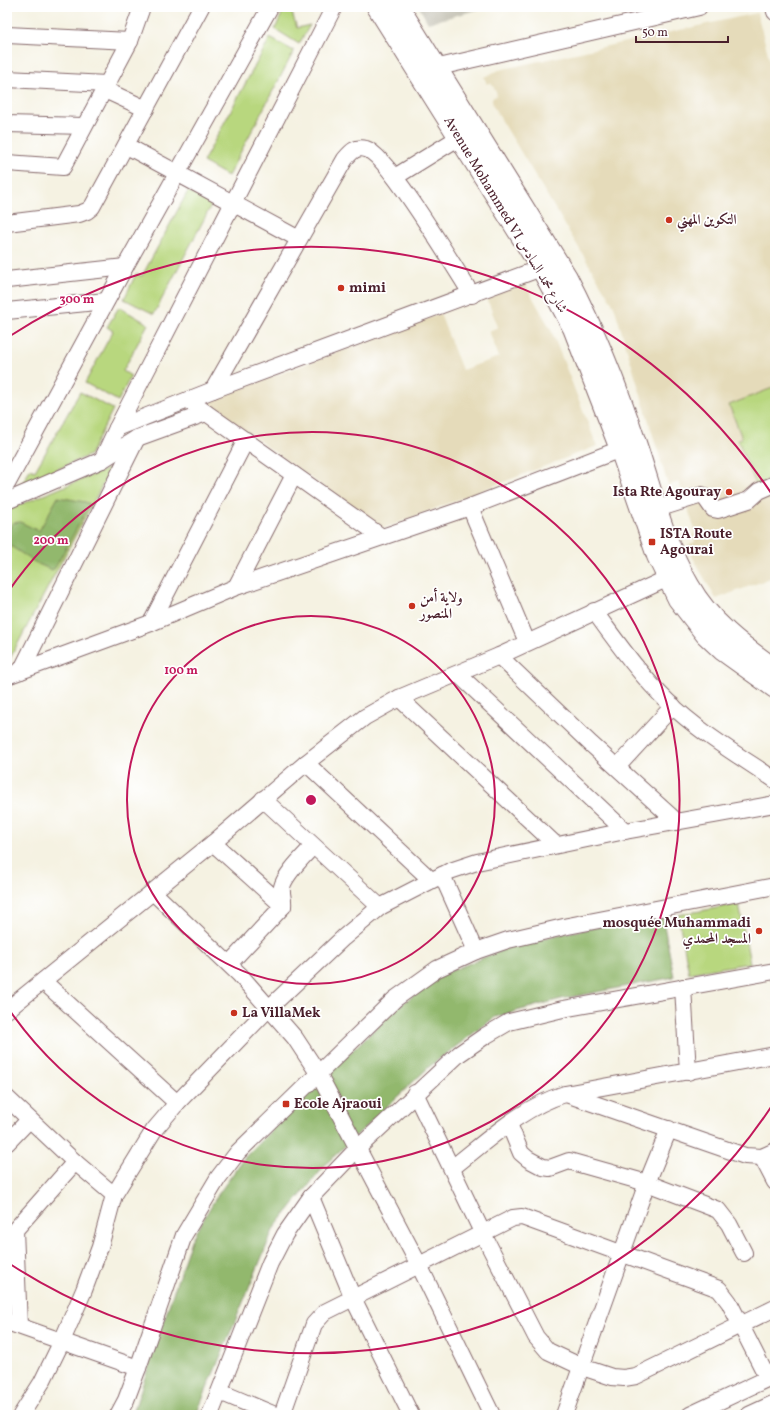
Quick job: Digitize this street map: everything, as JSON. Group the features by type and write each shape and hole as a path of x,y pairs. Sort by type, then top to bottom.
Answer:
{"main road":[{"name":"Avenue Mohammed VI شارع محمد السادس","path":"376,7 541,268 574,328 657,509 674,575 678,599 706,635 722,650 775,688"},
{"name":"Avenue Mohammed VI شارع محمد السادس","path":"399,7 571,284 599,340 628,445 647,528 674,575 701,602 721,626 746,648 775,669"}],"street":[{"path":"7,164 63,167 130,41 142,7"},
{"path":"7,223 87,211 92,206 127,146 201,7"},
{"path":"7,484 106,301 270,7"},
{"path":"102,460 116,428 334,7"},
{"path":"416,71 437,68 699,7"},
{"path":"774,7 775,12"},
{"path":"7,35 130,41"},
{"path":"7,79 106,87 146,109"},
{"path":"7,124 84,126"},
{"path":"395,177 458,138"},
{"path":"127,146 299,239"},
{"path":"213,390 345,159 352,151 360,148 367,149 395,177 472,295"},
{"path":"7,280 125,267"},
{"path":"116,428 213,390 472,295 541,268"},
{"path":"7,311 106,301"},
{"path":"188,400 382,537"},
{"path":"7,501 102,460 137,438 206,413"},
{"path":"14,673 137,438"},
{"path":"150,622 246,440"},
{"path":"14,673 150,622 236,587 470,507 628,445"},
{"path":"236,587 294,475"},
{"path":"657,509 702,496 713,509 718,510 749,500 759,491 775,484"},
{"path":"470,507 527,642"},
{"path":"7,1010 213,843 306,763 365,717 399,698 499,656 674,575"},
{"path":"594,611 643,676 673,706 702,730 775,780"},
{"path":"499,656 677,822"},
{"path":"458,674 625,831"},
{"path":"399,698 556,844"},
{"path":"617,767 673,706"},
{"path":"306,763 437,878 476,951"},
{"path":"263,799 380,907"},
{"path":"21,1415 42,1382 62,1341 100,1247 114,1195 140,1151 177,1103 269,1008 343,938 380,907 437,878 477,862 556,844 775,804"},
{"path":"213,843 282,906"},
{"path":"229,964 282,906 284,899 282,892 285,879 313,846"},
{"path":"118,1415 138,1368 184,1235 200,1207 238,1152 395,999 437,969 476,951 508,940 568,926 775,886"},
{"path":"153,892 229,964 295,1038 318,1073 419,1266 492,1415"},
{"path":"210,1415 270,1263 285,1234 311,1197 358,1148 415,1093 459,1054 509,1022 563,1009 775,971"},
{"path":"43,980 177,1103"},
{"path":"683,987 688,1072"},
{"path":"452,1168 509,1124 539,1104 565,1094 775,1055"},
{"path":"415,1093 483,1234 540,1344 548,1352 582,1367 612,1377 624,1378 636,1376 775,1308"},
{"path":"565,1094 736,1153 769,1154 775,1182"},
{"path":"7,1098 75,1162 114,1195"},
{"path":"7,1143 29,1120"},
{"path":"509,1124 521,1153 528,1159 543,1167 550,1168 569,1161 646,1183 718,1210 724,1216 744,1253"},
{"path":"564,1415 623,1253 646,1183 669,1130"},
{"path":"75,1162 11,1227 13,1324 138,1368"},
{"path":"311,1197 353,1298 411,1415"},
{"path":"282,1415 314,1324 325,1312 513,1218 522,1216 719,1289 725,1295 771,1377 690,1415"},
{"path":"220,1392 275,1415"},
{"path":"749,1415 775,1403"}],"shaded area":[{"path":"419,7 488,7 428,23"},
{"name":"التكوين المهني","path":"757,13 775,80 775,579 771,578 716,599 693,558 688,545 695,542 693,534 696,533 679,482 668,485 614,306 493,106 492,99 497,94 491,82 487,84 484,77 499,70"},
{"path":"524,282 551,330 597,446 382,529 205,402 440,314 462,370 499,357 489,331 498,327 486,296"}],"green space":[{"path":"285,7 305,7 305,10 292,13 297,28 310,25 299,44 275,29"},
{"path":"270,38 294,51 228,176 203,162"},
{"path":"188,191 212,204 154,314 124,299 136,274 142,276"},
{"path":"119,307 148,324 123,371 131,376 118,401 85,383 113,331 107,327"},
{"path":"775,387 775,478 756,485 738,440 742,438 729,405"},
{"path":"80,392 113,409 90,455 26,483 24,481 30,469 35,471"},
{"path":"112,467 7,664 7,514 9,509"},
{"path":"58,497 90,504 55,568 52,570 36,563 9,545 7,534 12,523 20,522 39,531"},
{"path":"739,904 750,963 689,973 678,915"},
{"path":"662,915 674,977 561,999 495,1017 430,1066 327,1163 274,1228 196,1415 130,1415 136,1404 191,1240 217,1196 245,1157 312,1089 399,1006 443,974 510,947 561,934"}],"place":[{"name":"التكوين المهني","path":"669,220"},
{"name":"mimi","path":"341,288"},
{"name":"Ista Rte Agouray","path":"729,492"},
{"name":"ISTA Route Agourai","path":"652,542"},
{"name":"ولاية أمن المنصور","path":"412,606"},
{"name":"mosquée Muhammadi المسجد المحمدي","path":"759,931"},
{"name":"La VillaMek","path":"234,1013"},
{"name":"Ecole Ajraoui","path":"286,1104"}]}
